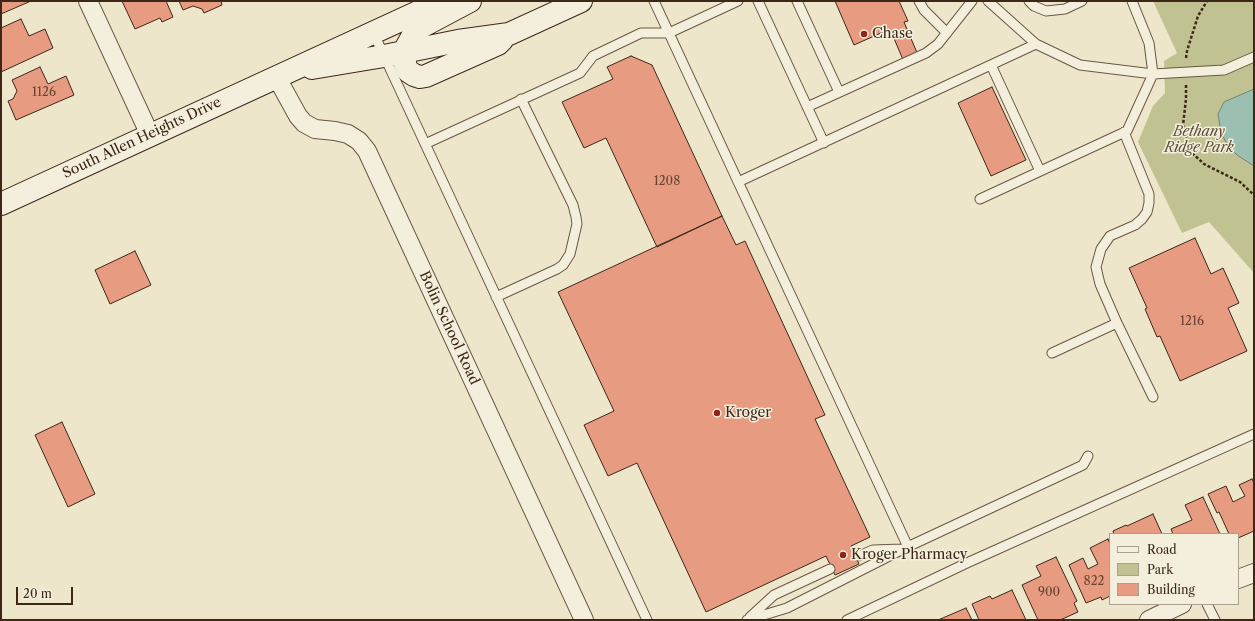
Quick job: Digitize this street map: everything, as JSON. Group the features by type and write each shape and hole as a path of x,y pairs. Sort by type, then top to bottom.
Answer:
{"main road":[{"name":"South Allen Heights Drive","path":"1,204 442,1"},
{"path":"406,58 407,46 413,35 421,27 470,1"},
{"name":"South Allen Heights Drive","path":"280,75 384,56 406,58 458,42 509,34 581,1"}],"street":[{"path":"88,1 150,135"},
{"name":"Bolin School Road","path":"280,75 298,116 304,123 316,129 348,134 359,141 367,151 584,620"},
{"path":"1239,579 1254,574"},
{"path":"1149,620 1180,605"}],"lane":[{"path":"654,1 905,548"},
{"path":"425,144 580,72 593,56 641,33 669,33 738,1"},
{"path":"758,1 824,143"},
{"path":"797,1 839,92"},
{"path":"919,1 924,10 947,33"},
{"path":"807,107 926,54 938,44 972,1"},
{"path":"988,1 1036,44 1080,66 1153,74 1224,70 1254,57"},
{"path":"1029,1 1034,6 1046,11 1065,9 1082,1"},
{"path":"980,199 1127,131 1153,74 1149,43 1132,1"},
{"path":"373,32 646,620"},
{"path":"738,182 1036,44"},
{"path":"399,88 406,58"},
{"path":"991,65 1040,171"},
{"path":"496,297 563,265 570,254 576,229 576,217 573,205 522,100"},
{"path":"1124,132 1149,194 1149,203 1147,212 1135,225 1110,236 1101,249 1096,267 1100,284 1153,396"},
{"path":"1052,354 1118,323"},
{"path":"847,620 969,562 1254,434"},
{"path":"748,620 787,608 905,548 1083,465 1088,456"},
{"path":"858,556 873,550 905,548"},
{"path":"748,620 774,596 830,569"},
{"path":"1207,605 1214,620"}],"path":[{"path":"1207,1 1198,16 1187,52 1185,72 1186,99 1183,125 1191,152 1204,164 1240,182 1254,195"}],"green space":[{"name":"Bethany Ridge Park","path":"1153,1 1254,1 1254,273 1209,222 1182,233 1138,142 1153,106 1165,93 1164,61 1177,53"}],"shaded area":[{"path":"1254,89 1254,166 1237,155 1227,144 1221,133 1218,114 1224,102"}],"building":[{"path":"1,1 31,1 1,14"},
{"path":"122,1 166,1 173,17 162,22 160,18 135,29"},
{"path":"179,1 221,1 222,5 204,13 202,9 193,6 183,10"},
{"name":"Chase","path":"835,1 899,1 908,21 904,22 918,55 904,62 890,29 854,45"},
{"path":"21,19 29,36 45,29 53,48 1,72 1,28"},
{"path":"631,56 652,65 722,216 657,247 606,138 584,148 562,102 613,79 607,67"},
{"path":"40,67 48,84 66,76 74,95 16,120 8,101 13,99 17,91 12,80"},
{"path":"992,87 1026,160 991,176 958,103"},
{"name":"Kroger","path":"722,216 736,245 745,241 825,415 815,419 870,537 851,546 859,564 835,575 826,556 706,612 637,463 608,476 584,425 614,411 558,292"},
{"path":"1195,238 1211,274 1223,268 1239,303 1228,308 1247,351 1180,381 1160,336 1157,337 1145,309 1147,308 1129,268"},
{"path":"135,251 151,285 110,304 95,270"},
{"path":"62,422 95,494 68,507 35,435"},
{"path":"1252,479 1254,483 1254,531 1239,538 1239,533 1229,533 1219,512 1217,513 1208,494 1226,486 1233,502 1245,496 1239,485"},
{"path":"1203,497 1220,533 1173,533 1171,529 1192,520 1185,505"},
{"path":"1153,514 1162,533 1114,533 1113,531 1126,525 1127,526"},
{"path":"1108,539 1109,596 1102,600 1101,597 1086,603 1069,565 1083,558 1088,569 1098,564 1090,548"},
{"path":"1056,557 1077,601 1074,603 1078,612 1060,620 1038,620 1022,585 1041,576 1036,566"},
{"path":"1012,590 1026,620 979,620 972,604 990,596 992,599"},
{"path":"966,608 972,620 938,620"}],"place":[{"name":"Chase","path":"864,34"},
{"name":"Kroger","path":"717,413"},
{"name":"Kroger Pharmacy","path":"843,555"}]}
